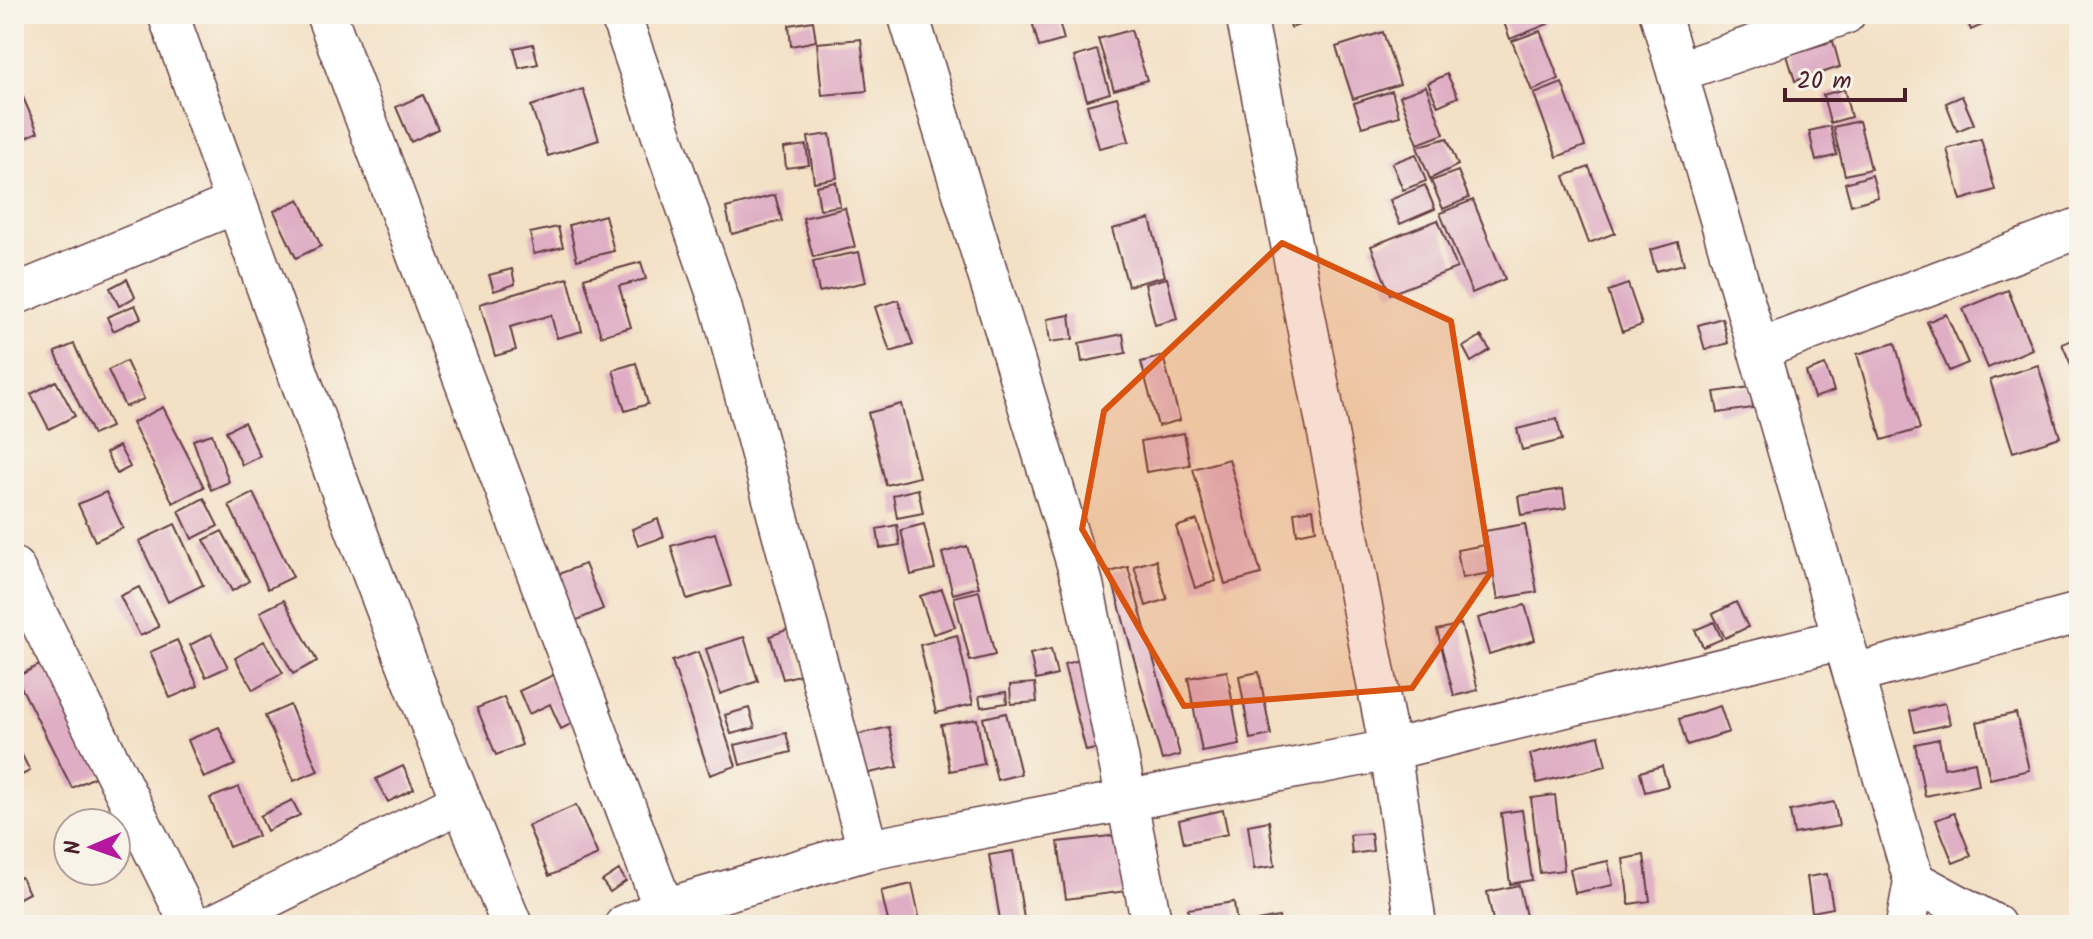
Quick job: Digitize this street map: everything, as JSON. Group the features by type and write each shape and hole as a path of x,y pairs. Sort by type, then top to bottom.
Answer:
{"street":[{"path":"168,14 461,802 512,925"},
{"path":"326,14 664,909"},
{"path":"620,14 721,306 868,850"},
{"path":"908,14 1083,584 1152,925"},
{"path":"1246,14 1390,750 1416,925"},
{"path":"1660,14 1914,881 1906,925"},
{"path":"1677,72 1845,14"},
{"path":"14,295 236,203"},
{"path":"1758,350 2079,228"},
{"path":"14,568 191,925"},
{"path":"625,925 664,909 868,850 2079,613"},
{"path":"213,925 461,802"},
{"path":"1914,881 1995,925"}],"highlighted area":[{"path":"1282,243 1451,321 1491,572 1412,688 1184,706 1082,529 1104,411"}],"building":[{"path":"1030,14 1057,14 1064,40 1039,47"},
{"path":"1287,14 1320,14 1321,17 1291,28"},
{"path":"1501,14 1545,14 1548,24 1510,39"},
{"path":"1964,14 2007,14 1971,30"},
{"path":"813,21 816,41 791,46 789,25"},
{"path":"1131,30 1147,80 1114,90 1098,39"},
{"path":"1540,31 1559,79 1532,91 1512,41"},
{"path":"1383,32 1400,84 1353,99 1336,47"},
{"path":"861,39 867,91 822,95 817,43"},
{"path":"1833,41 1840,67 1795,81 1787,55"},
{"path":"533,44 538,64 519,68 514,48"},
{"path":"1097,50 1110,93 1087,100 1074,57"},
{"path":"1447,74 1458,97 1438,106 1428,83"},
{"path":"1562,83 1585,146 1557,157 1534,94"},
{"path":"1426,86 1444,134 1418,144 1400,96"},
{"path":"19,88 38,132 14,143 14,90"},
{"path":"583,89 599,140 548,156 531,106"},
{"path":"1844,89 1851,117 1830,123 1823,95"},
{"path":"1392,91 1399,116 1362,127 1354,103"},
{"path":"423,95 438,129 411,142 396,107"},
{"path":"1962,96 1974,124 1957,131 1946,103"},
{"path":"1117,97 1129,141 1099,148 1087,105"},
{"path":"1859,121 1871,169 1845,175 1833,127"},
{"path":"1830,126 1837,155 1816,161 1809,131"},
{"path":"830,134 837,178 814,182 808,137"},
{"path":"1447,138 1458,165 1430,179 1417,147"},
{"path":"1981,139 1995,190 1961,200 1947,149"},
{"path":"806,145 809,165 786,168 784,148"},
{"path":"1416,154 1426,181 1403,190 1392,163"},
{"path":"1589,167 1615,233 1589,243 1564,176"},
{"path":"1458,171 1469,198 1443,209 1431,181"},
{"path":"1872,175 1878,197 1851,205 1845,183"},
{"path":"836,182 840,206 820,209 816,186"},
{"path":"1425,185 1435,209 1400,224 1390,200"},
{"path":"775,195 782,221 732,234 726,208"},
{"path":"299,199 321,246 296,258 274,211"},
{"path":"1473,200 1505,279 1472,293 1440,213"},
{"path":"845,208 855,247 813,257 803,218"},
{"path":"605,215 614,251 577,260 569,225"},
{"path":"1150,219 1165,276 1128,286 1112,229"},
{"path":"1438,220 1457,268 1390,294 1371,246"},
{"path":"558,227 563,247 534,254 530,233"},
{"path":"1678,242 1684,264 1656,271 1650,250"},
{"path":"859,252 866,282 819,292 813,261"},
{"path":"641,262 646,279 619,286 631,327 601,336 584,278"},
{"path":"512,269 515,284 494,291 489,275"},
{"path":"568,278 582,331 557,338 551,315 510,327 516,350 495,356 480,304"},
{"path":"1167,278 1177,319 1155,325 1145,284"},
{"path":"127,279 135,297 119,306 110,288"},
{"path":"1628,284 1642,325 1622,332 1608,291"},
{"path":"2008,290 2032,349 1988,368 1963,309"},
{"path":"898,300 913,345 890,352 875,307"},
{"path":"135,305 141,318 113,331 107,317"},
{"path":"1946,314 1968,363 1949,371 1927,322"},
{"path":"1070,315 1073,339 1050,342 1047,319"},
{"path":"1722,318 1728,343 1705,350 1698,325"},
{"path":"1123,334 1126,353 1082,362 1079,343"},
{"path":"1481,336 1490,350 1471,362 1463,347"},
{"path":"2079,337 2079,364 2072,367 2062,344"},
{"path":"1895,343 1920,429 1882,440 1857,354"},
{"path":"74,344 111,427 93,435 55,352"},
{"path":"1163,356 1180,420 1158,426 1141,362"},
{"path":"126,361 144,399 125,407 108,370"},
{"path":"636,363 648,404 625,411 613,370"},
{"path":"1825,365 1834,391 1814,398 1806,372"},
{"path":"2038,365 2060,437 2013,452 1990,380"},
{"path":"56,381 75,416 49,429 31,394"},
{"path":"1751,387 1753,408 1718,413 1714,392"},
{"path":"901,404 919,477 886,485 868,413"},
{"path":"163,407 204,487 173,503 132,423"},
{"path":"1557,419 1562,440 1522,450 1517,429"},
{"path":"244,422 260,456 242,465 226,431"},
{"path":"1184,433 1190,465 1146,472 1141,441"},
{"path":"212,434 229,482 211,490 193,440"},
{"path":"119,446 130,467 117,474 106,453"},
{"path":"1229,459 1261,574 1225,584 1193,469"},
{"path":"918,489 923,513 897,518 893,495"},
{"path":"1563,489 1566,508 1521,515 1518,496"},
{"path":"106,492 123,528 95,541 78,504"},
{"path":"253,493 293,577 268,589 229,505"},
{"path":"204,498 218,526 192,539 179,511"},
{"path":"1313,509 1316,530 1297,534 1294,512"},
{"path":"658,519 664,537 638,546 632,529"},
{"path":"1197,520 1216,581 1195,588 1176,527"},
{"path":"175,524 203,585 168,602 139,541"},
{"path":"924,524 935,569 911,575 901,530"},
{"path":"1525,524 1537,592 1498,599 1485,531"},
{"path":"897,525 900,545 880,548 877,529"},
{"path":"222,531 249,581 232,591 204,540"},
{"path":"715,533 731,586 687,599 671,546"},
{"path":"1485,545 1490,573 1462,578 1457,550"},
{"path":"967,546 979,587 953,594 942,553"},
{"path":"1156,560 1167,599 1146,606 1134,566"},
{"path":"585,564 603,609 575,621 556,575"},
{"path":"1128,567 1180,755 1162,760 1110,572"},
{"path":"139,587 159,627 140,636 120,596"},
{"path":"942,589 955,627 933,634 920,596"},
{"path":"979,591 995,655 970,661 954,597"},
{"path":"284,600 317,661 293,674 260,612"},
{"path":"1736,602 1748,627 1725,638 1713,614"},
{"path":"1525,605 1535,640 1489,654 1478,618"},
{"path":"1714,622 1722,639 1703,647 1695,630"},
{"path":"1461,624 1478,690 1454,696 1437,630"},
{"path":"789,629 803,674 783,679 770,636"},
{"path":"211,634 228,667 206,677 190,645"},
{"path":"957,635 973,704 936,713 920,645"},
{"path":"744,637 758,681 720,694 706,649"},
{"path":"177,640 198,686 170,698 150,652"},
{"path":"264,641 283,673 253,690 235,658"},
{"path":"1051,649 1057,675 1036,680 1030,654"},
{"path":"698,652 736,766 710,775 672,661"},
{"path":"51,659 107,771 72,788 16,677"},
{"path":"1085,659 1108,746 1086,751 1064,664"},
{"path":"564,670 585,717 561,729 550,704 529,714 519,691"},
{"path":"1227,671 1240,745 1202,752 1188,678"},
{"path":"1259,672 1271,735 1250,739 1239,676"},
{"path":"1035,683 1037,702 1011,704 1010,685"},
{"path":"1006,692 1007,703 981,707 979,696"},
{"path":"504,697 522,745 496,755 477,708"},
{"path":"1945,703 1950,724 1915,732 1910,711"},
{"path":"290,705 318,771 294,781 265,716"},
{"path":"1720,706 1729,732 1687,745 1679,719"},
{"path":"749,708 755,728 731,734 725,715"},
{"path":"1006,713 1021,774 997,780 983,718"},
{"path":"2016,713 2029,770 1990,779 1977,722"},
{"path":"977,719 984,764 950,771 941,725"},
{"path":"219,727 235,765 204,778 188,740"},
{"path":"889,727 898,767 864,774 855,735"},
{"path":"786,733 791,752 740,765 735,745"},
{"path":"1599,736 1606,766 1537,783 1530,754"},
{"path":"14,739 30,771 14,779"},
{"path":"1939,739 1944,768 1975,762 1979,785 1925,796 1915,744"},
{"path":"403,766 414,789 388,802 376,779"},
{"path":"1662,766 1668,786 1645,792 1640,772"},
{"path":"239,787 258,836 229,847 210,798"},
{"path":"1555,795 1564,870 1540,873 1531,798"},
{"path":"292,800 300,815 267,831 260,816"},
{"path":"1834,802 1839,826 1794,834 1790,811"},
{"path":"576,805 598,855 549,876 528,826"},
{"path":"1223,810 1228,834 1184,843 1179,820"},
{"path":"1522,810 1532,880 1510,884 1501,813"},
{"path":"1954,813 1971,856 1953,863 1936,820"},
{"path":"1269,821 1275,866 1254,869 1248,825"},
{"path":"1371,833 1373,851 1352,854 1350,835"},
{"path":"1119,835 1127,891 1066,899 1058,842"},
{"path":"1013,851 1025,925 1001,925 989,855"},
{"path":"1644,855 1650,901 1629,904 1623,859"},
{"path":"1608,861 1613,885 1575,893 1570,869"},
{"path":"619,870 626,881 610,892 602,881"},
{"path":"1827,874 1833,908 1812,912 1807,877"},
{"path":"21,877 29,893 14,901 14,880"},
{"path":"912,884 921,925 889,925 881,891"},
{"path":"1519,885 1528,925 1494,925 1487,892"},
{"path":"1234,902 1237,925 1190,925 1188,909"},
{"path":"1279,917 1280,925 1257,925 1257,921"}]}
